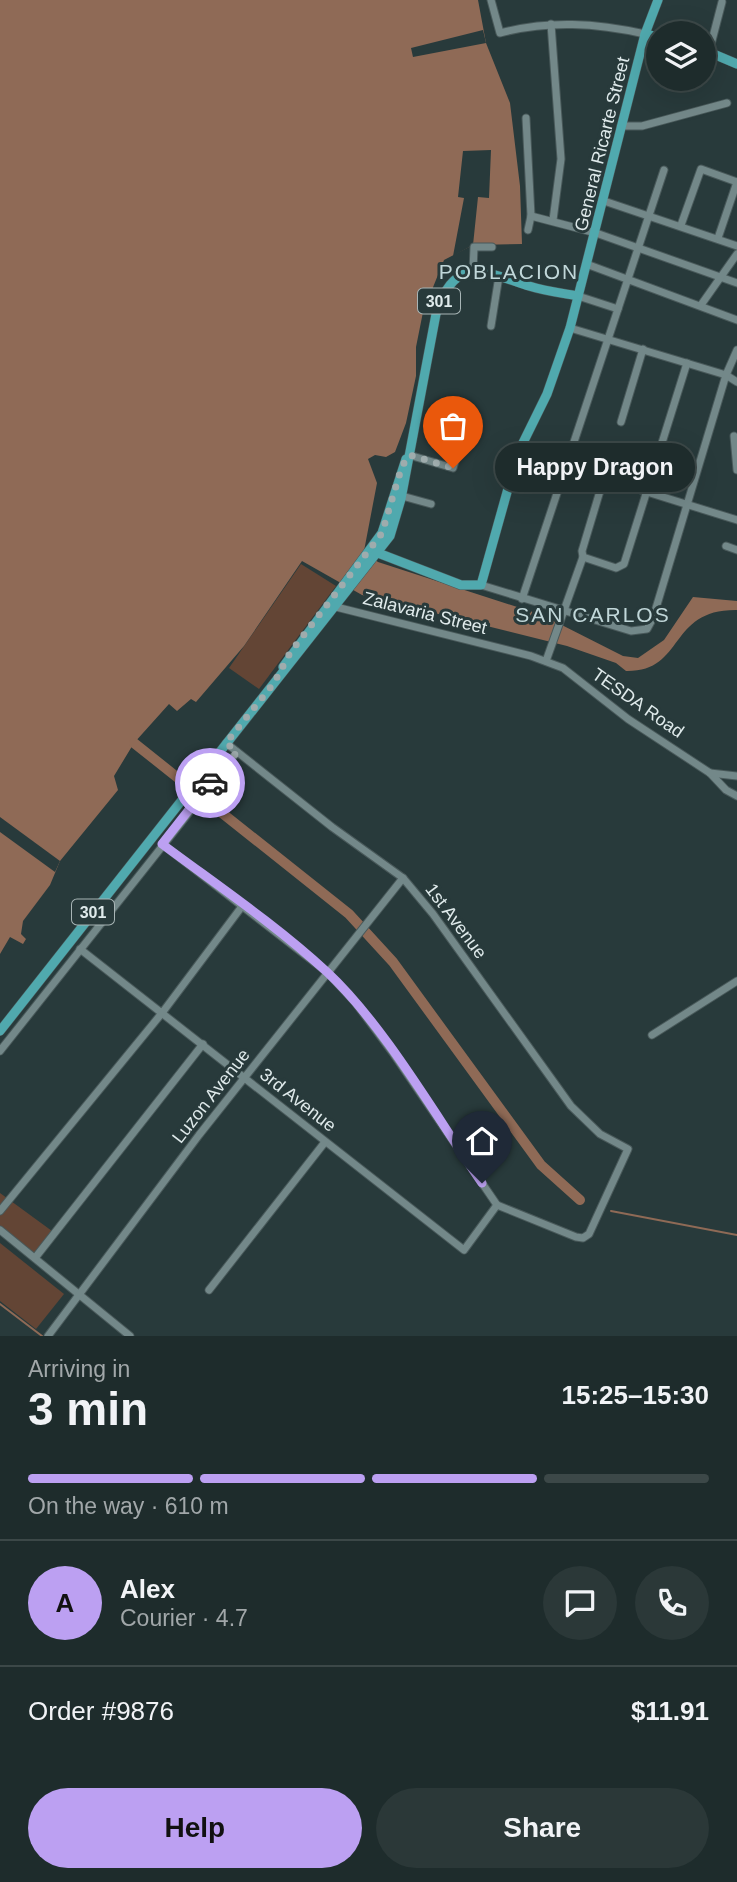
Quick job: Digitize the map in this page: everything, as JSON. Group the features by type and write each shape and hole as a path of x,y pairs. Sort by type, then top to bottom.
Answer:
{"main road":[{"name":"General Ricarte Street","path":"481,585 518,453 547,394 570,328 589,265 645,34 658,0"},
{"path":"716,55 737,64"},
{"name":"301","path":"274,683 290,653 343,592 396,523 442,293 454,278 472,271 499,276 534,288 578,296"},
{"name":"301","path":"373,554 388,520 402,466 410,455"},
{"path":"373,554 461,585 481,585"},
{"name":"301","path":"1,1030 192,784 336,607 343,592"}],"street":[{"path":"491,0 500,33 551,24 603,24 645,34"},
{"path":"716,21 722,2"},
{"path":"551,24 561,159 554,220"},
{"path":"621,126 642,126 727,103"},
{"path":"526,118 531,216 528,230"},
{"path":"681,225 701,169 737,181 718,239"},
{"path":"522,599 577,425 610,338 664,170"},
{"path":"604,201 650,214 737,246"},
{"path":"531,216 596,233 737,283"},
{"path":"472,271 474,247 492,247"},
{"path":"701,305 737,254"},
{"path":"589,265 737,320"},
{"path":"491,326 499,276"},
{"path":"578,296 618,309"},
{"path":"570,328 726,375 737,382"},
{"path":"621,422 643,349"},
{"path":"481,585 631,631 643,631 653,618 726,375 737,350"},
{"path":"583,557 621,568 687,363"},
{"path":"410,455 453,468 464,429"},
{"path":"734,436 737,470"},
{"path":"561,479 600,491"},
{"path":"546,661 583,557 582,551 600,491 615,482 737,520"},
{"path":"402,496 431,504"},
{"path":"726,546 737,550"},
{"name":"Zalavaria Street","path":"336,607 546,661"},
{"name":"TESDA Road","path":"546,661 563,668 628,719 710,773 726,790 737,796"},
{"name":"1st Avenue","path":"226,743 332,827 403,878 433,914 571,1106 600,1134 628,1149 589,1234 583,1238 498,1205"},
{"path":"0,1051 203,791 237,752"},
{"path":"710,773 737,776"},
{"path":"162,844 327,972 355,1003 393,1053 498,1205"},
{"name":"Luzon Avenue","path":"49,1335 161,1185 403,878"},
{"path":"0,1211 162,1013 243,905"},
{"name":"3rd Avenue","path":"80,948 464,1250 498,1205"},
{"path":"59,954 65,967"},
{"path":"652,1035 734,983 737,993"},
{"path":"1,1030 14,1034"},
{"path":"35,1258 203,1044"},
{"path":"209,1290 325,1142"},
{"path":"0,1230 130,1336"}],"shaded area":[{"path":"0,0 478,0 486,43 510,103 520,186 522,244 473,245 444,260 423,312 416,347 416,376 406,423 395,452 386,457 375,455 368,459 377,483 364,551 378,562 542,615 623,656 638,658 664,640 693,597 737,601 737,610 715,612 699,619 659,662 645,669 626,671 616,663 567,646 362,595 302,561 244,646 196,702 191,699 177,711 169,704 134,743 114,776 118,790 60,861 50,885 23,921 21,934 26,939 23,944 10,937 0,954"},
{"path":"301,564 336,586 259,689 229,668"},
{"path":"0,1193 52,1231 34,1254 0,1228"},
{"path":"0,1243 64,1294 36,1329 0,1301"}],"pier":[{"path":"483,30 486,43 413,57 411,48"},
{"path":"491,150 489,198 478,197 473,245 453,256 464,198 458,197 463,151"},
{"path":"0,817 60,861 55,872 0,832"}],"waterway":[{"path":"134,743 349,914 393,962 541,1165 580,1200"},
{"path":"611,1211 737,1235"},
{"path":"0,1304 42,1336"}],"way so far":[{"path":"210,783 237,752 226,743 274,683 290,653 382,533 402,466 410,455 453,468"}],"place":[{"name":"Happy Dragon","path":"453,468"}],"district":[{"name":"POBLACION","path":"509,272"},
{"name":"SAN CARLOS","path":"593,615"}],"route":[{"path":"210,783 162,844 327,972 355,1003 393,1053 482,1183"}]}
